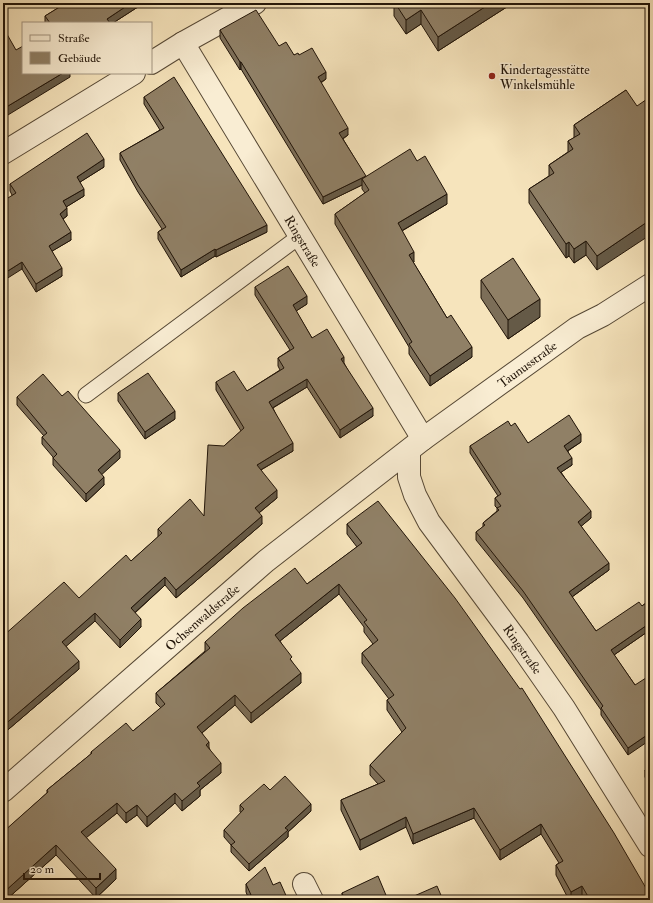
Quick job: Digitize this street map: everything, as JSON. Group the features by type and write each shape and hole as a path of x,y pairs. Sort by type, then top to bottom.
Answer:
{"street":[{"path":"152,62 183,43 255,3"},
{"name":"Ringstraße","path":"183,43 300,236 416,445 409,477 415,495 429,522 518,642 564,708 650,846"},
{"path":"3,153 132,74"},
{"name":"Taunusstraße","path":"416,445 577,328 603,315 650,285"},
{"name":"Ochsenwaldstraße","path":"3,791 266,561 416,445"}],"lane":[{"path":"86,395 300,236"}],"building":[{"path":"66,3 131,3 107,19 109,22 49,22 45,16"},
{"path":"395,3 491,3 438,37 421,10 406,20"},
{"path":"256,10 279,46 286,42 294,55 298,53 299,55 312,48 326,72 318,77 348,128 339,133 366,176 323,197 220,30"},
{"path":"4,29 16,50 22,47 22,74 61,74 3,109"},
{"path":"174,77 267,225 216,250 215,249 181,270 158,232 166,227 138,185 120,153 164,128 144,97"},
{"path":"626,90 637,106 650,97 650,220 597,256 586,241 574,249 569,242 566,244 529,189 554,173 549,165 573,149 568,141 580,134 574,125"},
{"path":"87,133 104,159 77,177 84,189 63,201 67,208 60,214 71,232 49,246 62,268 36,284 22,262 3,274 3,201 16,193 10,184"},
{"path":"410,149 417,161 425,156 447,194 398,223 414,252 409,255 447,318 451,315 472,347 430,376 409,344 412,342 335,214 369,190 362,179"},
{"path":"513,258 540,299 508,320 481,280"},
{"path":"288,266 307,296 293,305 312,338 327,329 344,357 341,359 373,408 340,430 307,379 269,402 293,443 257,465 277,490 255,508 262,516 176,590 165,577 131,608 141,619 120,640 95,613 62,642 79,661 3,726 3,636 64,582 79,598 126,555 131,561 162,533 158,529 190,499 204,516 208,445 224,446 244,428 216,382 234,371 247,391 284,368 278,358 294,348 255,287"},
{"path":"148,373 175,411 145,432 118,393"},
{"path":"43,374 62,396 68,391 120,450 98,470 104,477 86,494 53,458 57,454 42,437 47,433 17,397"},
{"path":"569,415 581,434 564,446 572,458 557,468 591,511 578,522 609,563 569,592 596,631 639,602 642,606 650,600 650,623 611,650 635,685 649,676 650,678 650,733 628,748 601,708 603,706 523,591 476,532 485,525 483,523 499,510 497,508 501,506 495,498 501,494 470,446 508,421 511,426 515,423 528,443"},
{"path":"378,501 455,598 520,689 522,688 614,833 650,895 650,900 590,900 582,886 571,892 556,865 563,861 541,824 500,850 474,808 413,834 406,817 360,840 341,800 385,781 370,765 406,728 387,700 394,695 362,653 378,640 364,622 367,620 339,584 275,635 292,657 290,659 301,673 251,713 235,695 197,727 209,742 206,745 221,763 197,783 200,786 182,801 175,793 147,817 137,805 126,813 117,803 81,832 116,869 96,888 56,845 3,893 3,832 48,792 47,790 126,723 133,731 165,704 156,693 210,648 205,642 243,608 295,568 307,584 362,543 347,524"},
{"path":"650,767 650,779 645,770"},
{"path":"285,776 311,804 285,828 288,830 249,864 231,845 235,842 224,830 244,809 240,805 264,784 270,790"},
{"path":"265,867 273,885 280,882 288,900 243,900 251,895 246,884"},
{"path":"378,876 388,900 345,900 342,893"},
{"path":"437,886 443,900 405,900"}],"place":[{"name":"Kindertagesstätte Winkelsmühle","path":"492,76"}]}
